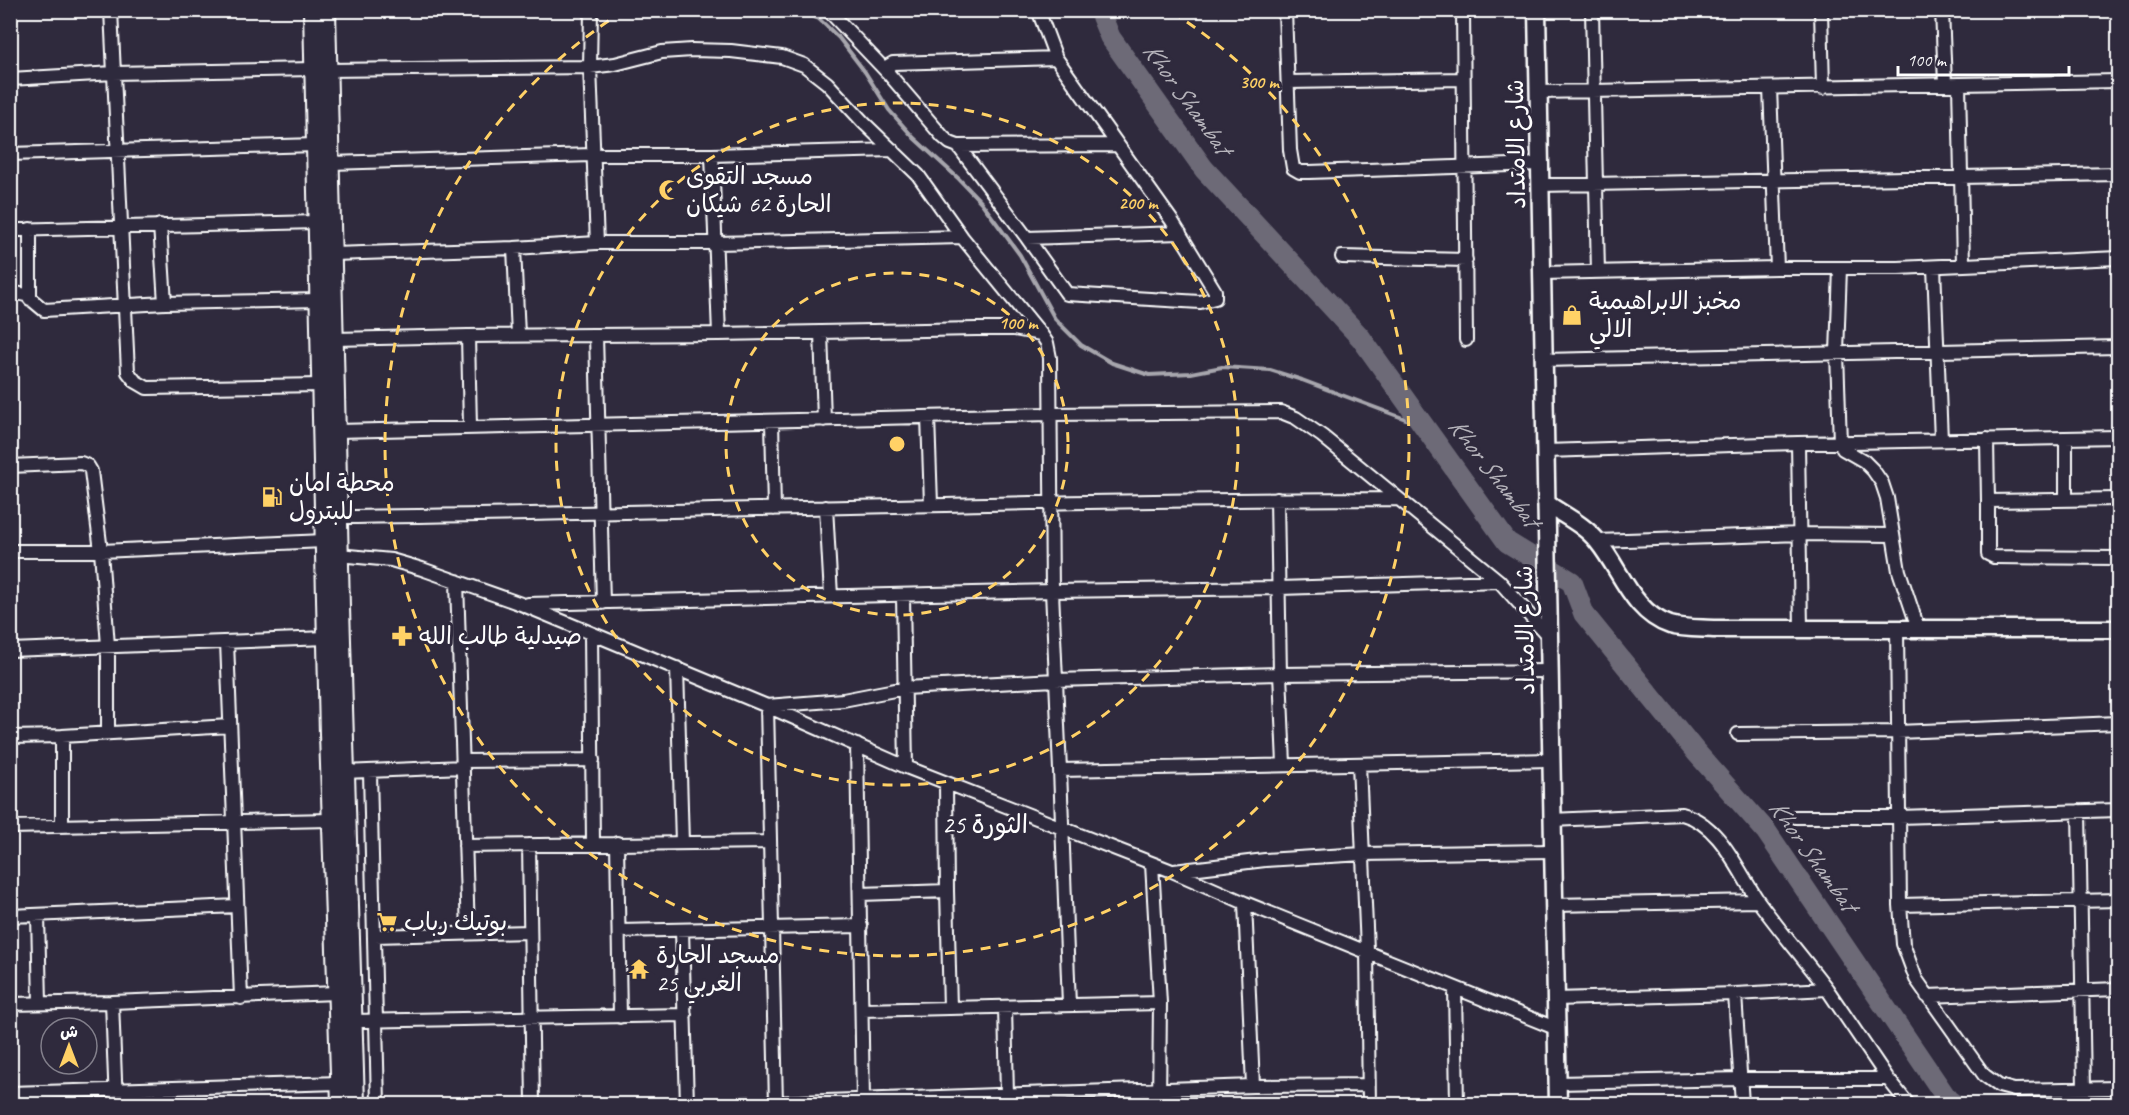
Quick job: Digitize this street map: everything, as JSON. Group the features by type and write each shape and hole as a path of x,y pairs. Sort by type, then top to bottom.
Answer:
{"main road":[{"path":"313,10 331,163 344,772 355,1104"},
{"path":"326,10 316,145 317,222 331,820 341,1104"}],"street":[{"path":"111,10 129,372 135,381 147,388 321,385"},
{"path":"828,10 950,143 958,146 1118,146"},
{"path":"958,146 1067,294 1142,300 1210,301 1215,298 1215,291 1180,233 1056,58 1038,10"},
{"path":"1285,10 1293,168 1300,171 1540,164"},
{"path":"1463,10 1466,340"},
{"name":"شارع الامتداد","path":"1537,10 1558,1104"},
{"path":"1592,10 1598,272"},
{"path":"1821,10 1822,88"},
{"path":"1942,10 1945,84"},
{"path":"592,11 590,68 597,243"},
{"path":"10,79 114,73 590,68 662,52 692,50 731,51 782,57 804,65 815,72 918,175 962,237 1047,343 1050,358 1052,591 1069,1005"},
{"path":"888,73 888,66 893,63 1056,58"},
{"path":"1289,82 1463,79"},
{"path":"1539,92 2118,81"},
{"path":"1959,84 1963,265"},
{"path":"1770,88 1777,268"},
{"path":"10,154 316,145"},
{"path":"331,163 592,155 712,155 893,150"},
{"path":"712,155 719,334"},
{"path":"1540,185 2118,174"},
{"path":"10,230 317,222"},
{"path":"160,225 165,303"},
{"path":"30,229 30,299"},
{"path":"1027,238 1180,233"},
{"path":"333,254 597,243 716,243 962,237"},
{"path":"514,248 518,335"},
{"path":"1342,257 1466,260"},
{"path":"1542,273 1934,267 2118,258"},
{"path":"1934,267 1941,440"},
{"path":"1840,268 1837,353 1840,442 1843,449 1864,461 1882,483 1887,498 1899,571 1918,628"},
{"path":"10,292 22,293 44,310 165,303 319,300"},
{"path":"335,339 999,329 1041,334"},
{"path":"821,332 824,420"},
{"path":"596,335 603,603"},
{"path":"468,336 470,427"},
{"path":"1544,360 2118,347"},
{"path":"337,431 1050,414 1281,412 1296,418 1322,436 1499,580 1549,635"},
{"path":"928,417 931,504"},
{"path":"772,421 774,509"},
{"path":"1546,451 1798,443 2118,437"},
{"path":"2066,438 2066,500"},
{"path":"1987,440 1988,554 1994,556 2118,558"},
{"path":"1798,443 1801,629"},
{"path":"10,466 81,463 91,471 101,551 108,646 108,733"},
{"path":"1277,499 1284,765"},
{"path":"338,517 601,514 931,504 1398,499"},
{"path":"1988,501 2118,499"},
{"path":"826,507 831,596"},
{"path":"1546,510 1585,529 1597,540 1633,597 1656,618 1671,625 1716,629 2118,629"},
{"path":"1597,540 1801,534 1892,535"},
{"path":"10,551 101,551 324,541"},
{"path":"339,555 391,560 521,604 767,706 906,767 1172,871 1245,903 1367,950 1556,1028"},
{"path":"521,604 1052,591 1280,588 1499,580"},
{"path":"457,581 468,933"},
{"path":"903,596 906,767"},
{"path":"1897,628 1900,927 1905,952 1916,979 1984,1075 1999,1086 2014,1090 2118,1088"},
{"path":"591,633 592,843"},
{"path":"10,650 327,638"},
{"path":"227,642 241,998"},
{"path":"677,668 682,843"},
{"path":"767,706 843,700 905,688 1055,680 1280,674 1550,671"},
{"path":"767,706 776,1104"},
{"path":"1738,734 1897,732 2118,723"},
{"path":"10,736 62,736 230,726"},
{"path":"62,736 62,826"},
{"path":"857,745 864,1100"},
{"path":"344,772 370,773 463,764 592,760"},
{"path":"1060,770 1551,760"},
{"path":"1359,764 1367,950 1369,1104"},
{"path":"370,773 378,1104"},
{"path":"946,783 950,1008"},
{"path":"1795,817 1899,817 2118,810"},
{"path":"2075,1104 2078,1089 2082,990 2079,811"},
{"path":"1552,820 1682,814 1692,816 1702,823 1717,838 1758,901 1827,989 1888,1079 1908,1104"},
{"path":"10,827 331,820"},
{"path":"465,846 770,842"},
{"path":"617,843 620,1017"},
{"path":"530,845 533,1104"},
{"path":"1172,871 1265,860 1363,854 1553,851"},
{"path":"1152,864 1160,1003 1159,1104"},
{"path":"861,894 947,891"},
{"path":"1900,905 2118,900"},
{"path":"1553,905 1758,901"},
{"path":"1245,903 1253,1086"},
{"path":"10,916 237,906"},
{"path":"38,915 40,1003"},
{"path":"619,931 861,926"},
{"path":"682,930 687,1104"},
{"path":"375,936 530,932"},
{"path":"1455,988 1456,1104"},
{"path":"1555,999 1827,989"},
{"path":"1927,996 2118,989"},
{"path":"10,1004 336,993"},
{"path":"1736,994 1742,1104"},
{"path":"112,1002 116,1104"},
{"path":"862,1010 1160,1003"},
{"path":"1005,1007 1007,1095"},
{"path":"352,1021 685,1016"},
{"path":"1558,1083 1888,1079"},
{"path":"10,1093 340,1083"},
{"path":"739,1104 1253,1086 1368,1085"}],"waterway":[{"path":"796,10 819,19 839,38 865,72 889,110 914,138 981,202 1020,255 1055,319 1081,345 1112,363 1149,375 1191,373 1222,367 1270,370 1424,426"},
{"name":"Khor Shambat","path":"1099,10 1110,37 1204,169 1361,338 1507,542 1572,582 1584,614 1696,752 1766,831 1948,1100 1954,1104"}],"place":[{"name":"مسجد التقوى الحارة 62 شيكان","path":"669,190"},
{"name":"مخبز الابراهيمية الالي","path":"1572,315"},
{"name":"محطة امان للبترول","path":"272,497"},
{"name":"صيدلية طالب الله","path":"402,636"},
{"name":"بوتيك رباب","path":"387,922"},
{"name":"مسجد الحارة 25 الغربي","path":"639,969"}],"district":[{"name":"الثورة 25","path":"985,824"}]}
